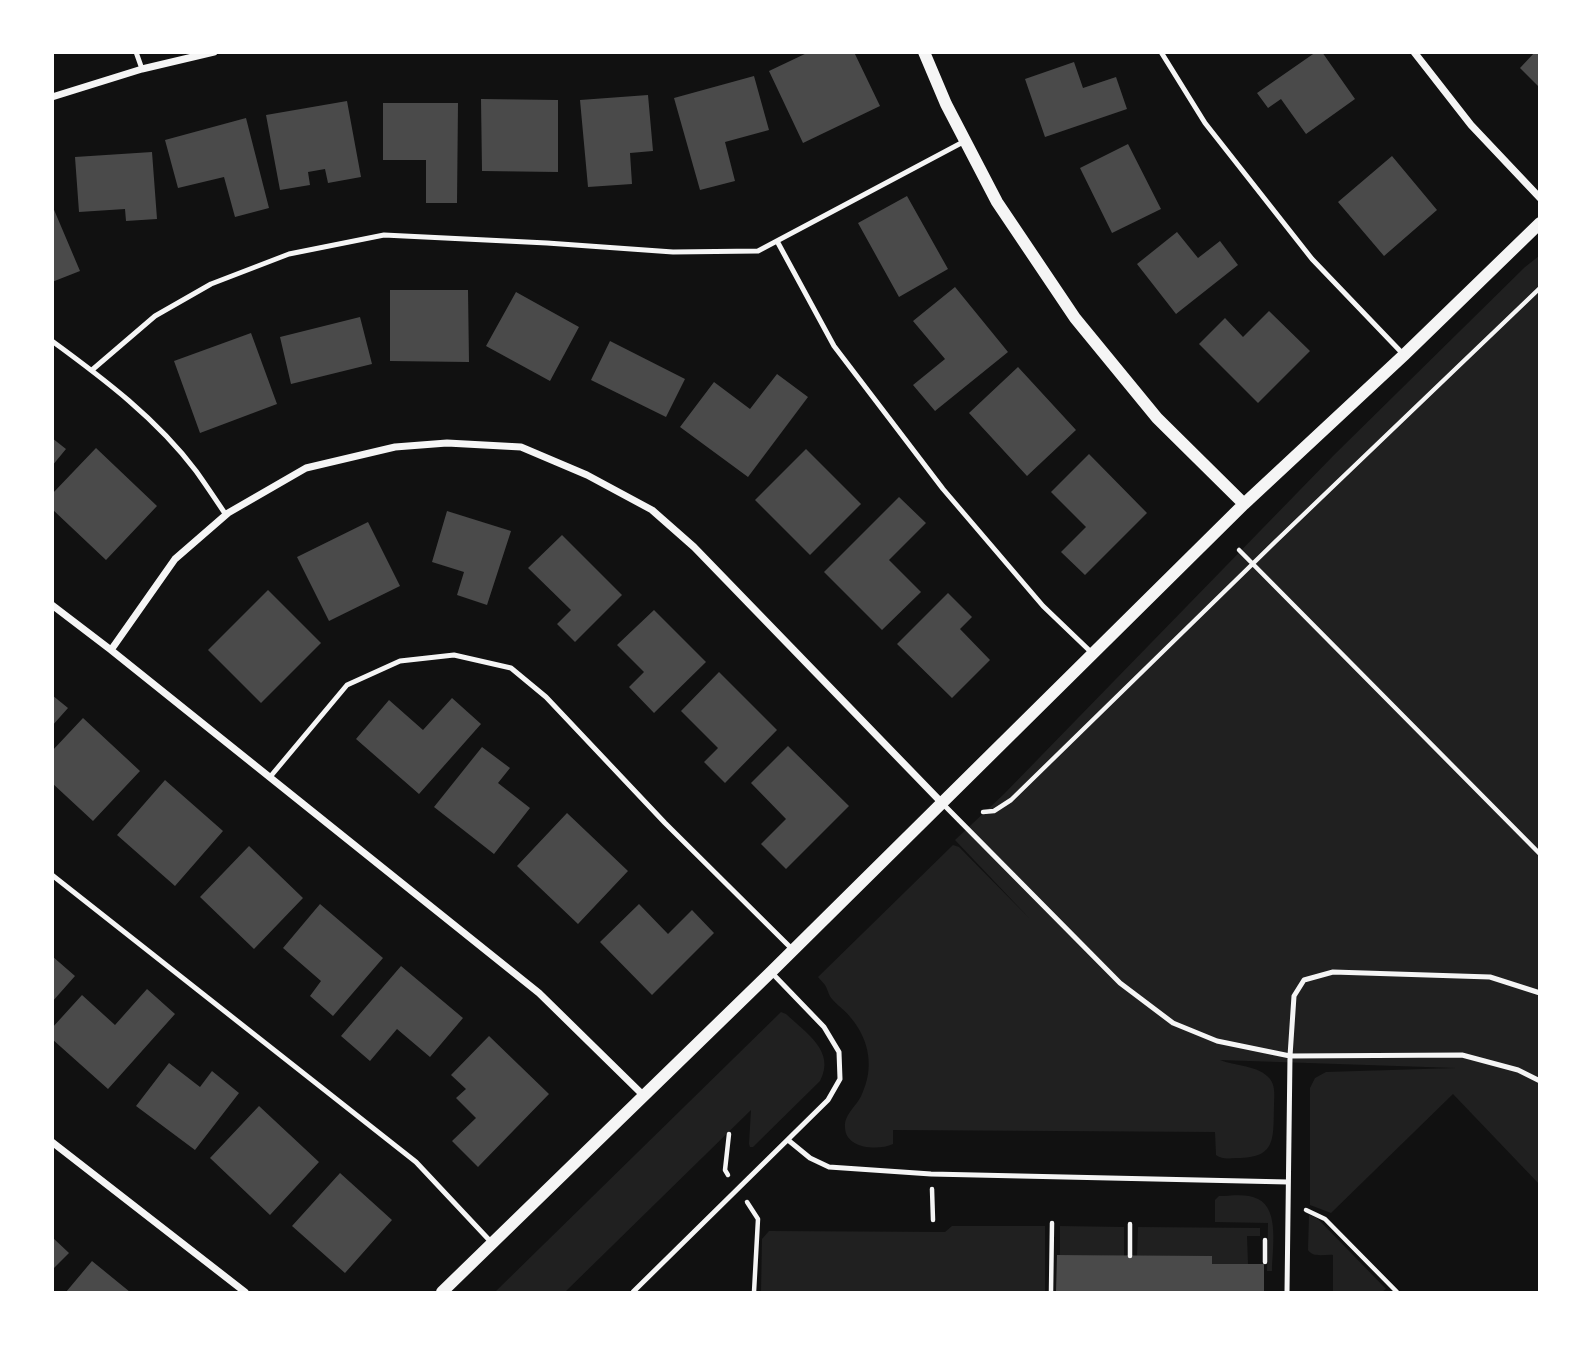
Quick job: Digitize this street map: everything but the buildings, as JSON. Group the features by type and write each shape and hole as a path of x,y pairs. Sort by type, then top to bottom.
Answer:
{"street":[{"path":"52,97 142,69 214,52"},
{"path":"924,52 946,104 997,202 1074,318 1157,418 1244,504"},
{"path":"1414,52 1471,125 1539,198"},
{"path":"442,1293 1244,504 1404,355 1539,223"},
{"path":"111,650 175,559 226,515 306,468 396,446 447,443 522,447 587,475 652,510 694,547 942,803"},
{"path":"52,605 540,993 643,1095"},
{"path":"52,1142 245,1293"}],"lane":[{"path":"136,52 142,69"},
{"path":"1161,52 1205,123 1312,259 1404,355"},
{"path":"92,370 155,316 212,284 289,254 384,235 673,251 758,251 965,141"},
{"path":"776,241 834,346 943,489 1043,606 1092,653"},
{"path":"52,341 103,378 159,429 195,470 226,515"},
{"path":"270,777 347,685 400,661 454,655 511,668 546,697 665,823 793,950"},
{"path":"942,803 1120,983 1173,1023 1217,1041 1290,1056 1462,1055 1517,1070 1539,1080"},
{"path":"52,876 416,1161 492,1243"},
{"path":"633,1293 828,1100 840,1079 839,1052 824,1027 771,972"},
{"path":"1287,1293 1290,1056 1294,996 1304,980 1333,972 1490,977 1539,993"},
{"path":"788,1140 810,1158 830,1167 931,1174 1288,1182"}],"path":[{"path":"983,812 994,811 1011,800 1539,288"},
{"path":"1239,550 1539,854"},
{"path":"931,1174 933,1220"},
{"path":"1288,1204 1325,1219 1397,1293"},
{"path":"754,1293 758,1219 756,1214"},
{"path":"1051,1293 1052,1223"},
{"path":"1130,1224 1130,1256"},
{"path":"1265,1240 1265,1262"}],"shaded area":[{"path":"1539,256 1539,1184 1453,1094 1331,1213 1310,1205 1310,1088 1315,1078 1326,1072 1456,1068 1220,1060 1260,1071 1273,1085 1273,1128 1270,1144 1260,1154 1250,1157 1221,1158 1216,1155 1215,1132 893,1130 893,1144 887,1146 863,1146 850,1140 846,1134 845,1122 866,1084 868,1055 857,1027 832,999 818,977 953,845 959,847 1030,919 955,840 1004,794 1335,454"},
{"path":"781,1012 816,1043 822,1052 824,1070 820,1081 753,1147 749,1144 751,1110 565,1292 495,1292"},
{"path":"1219,1196 1249,1196 1265,1204 1272,1221 1272,1271 1267,1271 1268,1223 1215,1222 1215,1200"},
{"path":"1309,1215 1317,1218 1386,1289 1382,1292 1333,1292 1333,1255 1316,1255 1308,1250"},
{"path":"952,1226 1045,1226 1045,1292 761,1292 762,1239 769,1231 945,1232"},
{"path":"1060,1226 1124,1227 1124,1256 1060,1255"},
{"path":"1138,1227 1260,1228 1260,1236 1247,1236 1248,1264 1212,1264 1137,1256"}]}
